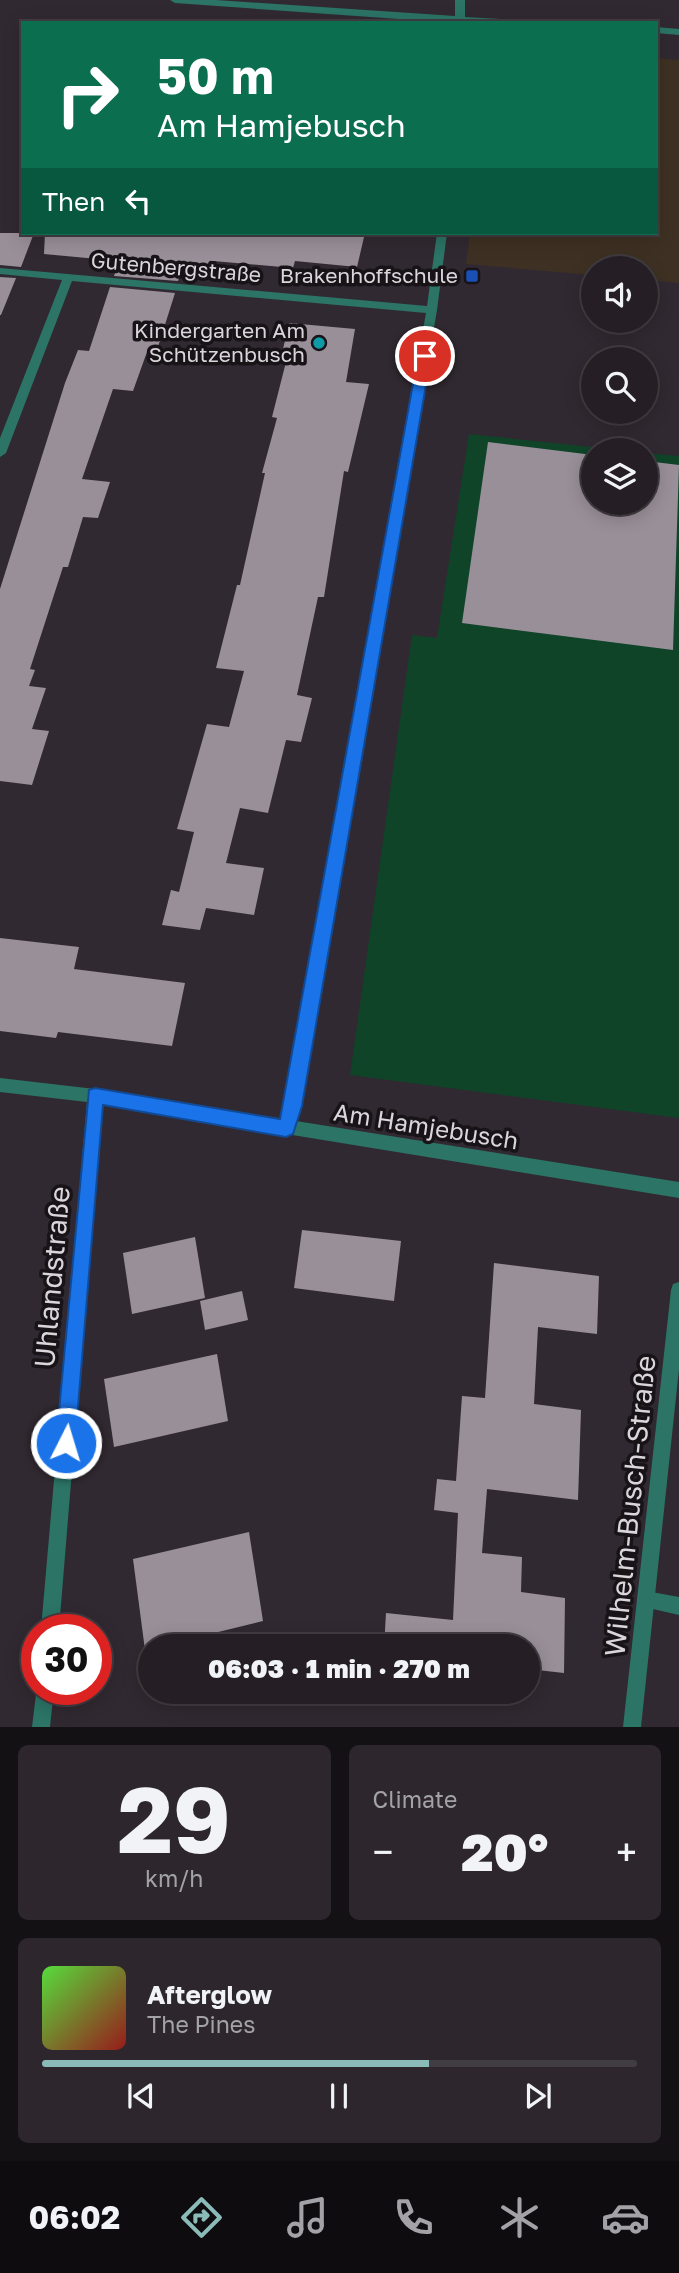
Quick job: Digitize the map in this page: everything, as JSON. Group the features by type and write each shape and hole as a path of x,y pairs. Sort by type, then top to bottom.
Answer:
{"street":[{"path":"175,0 460,21 460,0"},
{"path":"658,30 679,32"},
{"path":"286,1128 293,1106 432,310 442,235"},
{"name":"Gutenbergstraße","path":"0,271 432,310"},
{"path":"0,453 68,278"},
{"name":"Am Hamjebusch","path":"0,1086 95,1096 679,1190"},
{"name":"Uhlandstraße","path":"51,1614 95,1096"},
{"name":"Wilhelm-Busch-Straße","path":"632,1727 679,1290"},
{"path":"646,1600 679,1606"},
{"path":"41,1727 43,1705"}],"shaded area":[{"path":"658,58 679,60 679,283 658,281 658,256 581,256 581,274 466,264 470,235 658,235"}],"green space":[{"path":"469,434 581,446 581,515 658,515 658,454 679,456 679,1118 350,1075 412,635 437,638"}],"building":[{"path":"0,233 33,235 21,267 0,265"},
{"path":"45,235 365,235 357,267 295,261 293,268 213,261 212,266 184,263 178,281 114,276 119,261 44,254"},
{"path":"0,277 16,278 1,315 0,315"},
{"path":"110,287 175,293 157,350 148,349 133,391 113,389 82,479 110,482 98,518 83,517 68,567 63,567 30,669 35,670 29,686 46,688 32,729 49,731 32,785 0,781 0,589 65,383 78,350 89,351"},
{"path":"289,323 355,329 346,382 369,384 348,472 344,471 324,597 318,597 297,695 312,698 301,742 286,740 268,813 240,808 226,863 264,868 254,915 206,908 200,930 162,925 171,890 179,892 194,832 177,829 207,724 229,727 244,671 216,668 237,585 240,585 265,473 262,473 277,418 272,417 287,358 281,358"},
{"path":"488,442 581,454 581,515 658,515 658,462 679,465 673,650 462,623"},
{"path":"0,938 79,947 74,969 185,983 172,1046 58,1032 56,1038 0,1031"},
{"path":"302,1230 401,1241 394,1301 294,1288"},
{"path":"195,1237 205,1298 132,1314 123,1253"},
{"path":"494,1263 599,1276 597,1334 538,1327 534,1404 581,1410 578,1500 487,1489 482,1553 522,1557 521,1592 565,1598 564,1673 540,1670 540,1634 385,1634 386,1613 453,1620 458,1513 434,1510 437,1479 456,1481 462,1396 485,1398"},
{"path":"242,1291 248,1320 205,1330 200,1301"},
{"path":"217,1354 228,1421 114,1447 104,1379"},
{"path":"249,1532 263,1621 210,1634 143,1634 133,1559"}],"place":[{"name":"Brakenhoffschule","path":"472,276"},
{"name":"Kindergarten Am Schützenbusch","path":"319,343"}],"route":[{"path":"66,1443 95,1096 286,1128 293,1106 425,356"}]}
